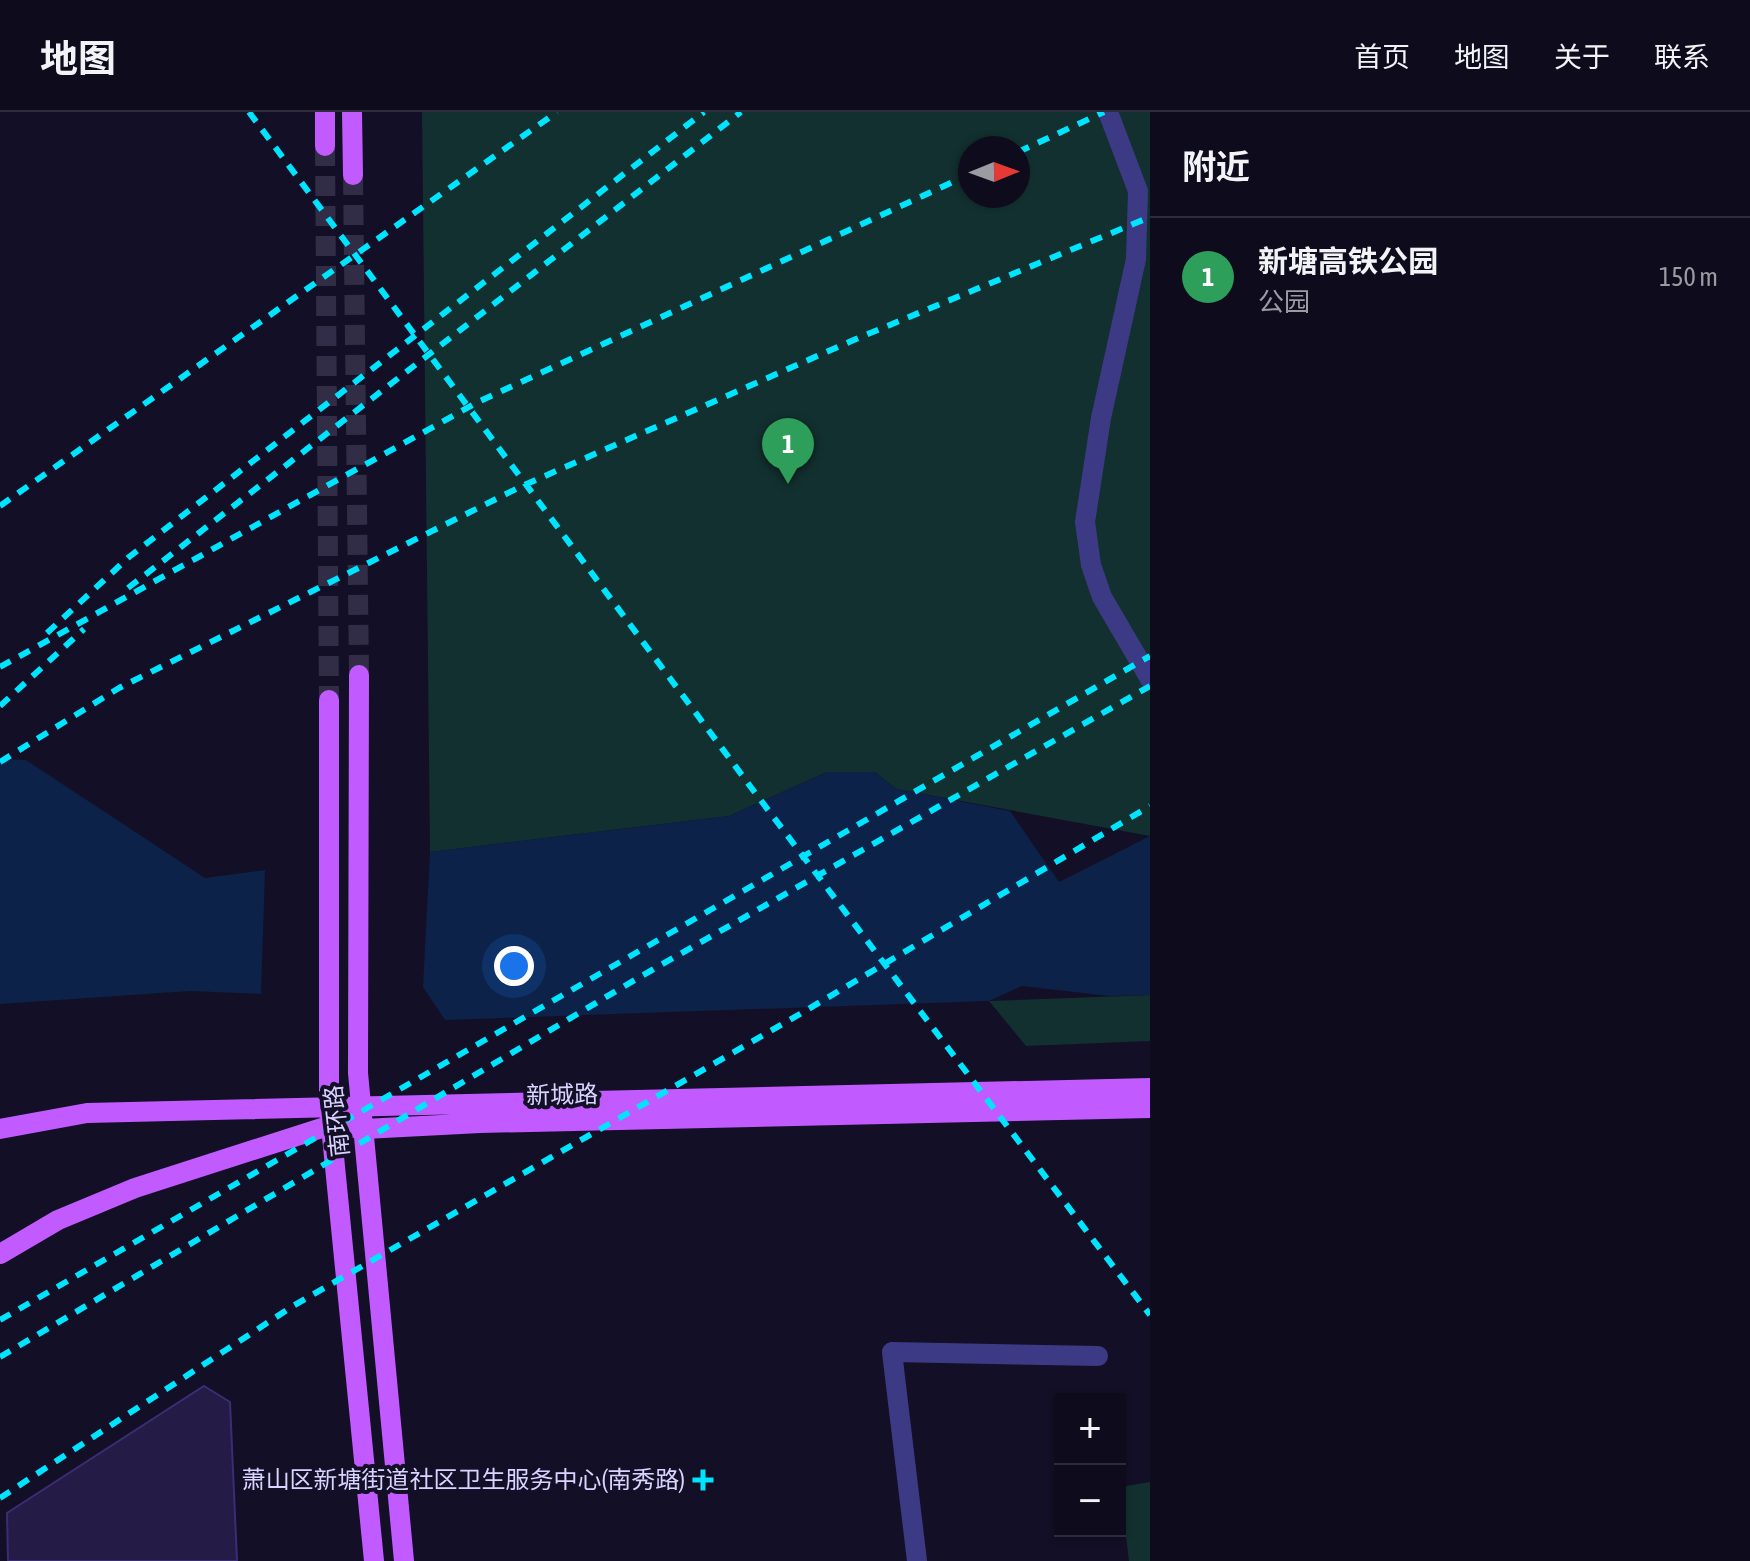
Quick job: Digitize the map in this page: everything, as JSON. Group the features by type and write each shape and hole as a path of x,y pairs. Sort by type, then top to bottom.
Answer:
{"main road":[{"path":"325,112 325,146"},
{"path":"352,112 353,175"},
{"name":"南环路","path":"359,675 358,1073 404,1561"},
{"name":"南环路","path":"329,700 330,1115 374,1561"},
{"name":"新城路","path":"0,1254 58,1220 135,1188 362,1105 1150,1088"},
{"name":"新城路","path":"0,1129 87,1113 330,1115 364,1129 480,1123 1150,1108"}],"street":[{"path":"1108,112 1138,191 1136,259 1101,418 1085,522 1091,565 1102,597 1150,679"},
{"path":"917,1561 892,1352 1098,1356"}],"green space":[{"path":"422,112 1150,112 1150,836 896,789 875,772 827,772 729,816 430,852"},
{"path":"1150,995 1150,1041 1026,1046 989,1001"},
{"path":"1150,1482 1150,1561 1129,1561 1126,1486"}],"water":[{"path":"0,759 26,760 205,878 265,870 261,994 190,991 0,1004"},
{"path":"827,772 875,772 896,789 1010,811 1059,882 1150,836 1150,995 1109,996 1022,986 989,1001 445,1020 423,987 430,852 729,816"}],"building":[{"path":"204,1386 230,1402 237,1561 8,1561 7,1513"}],"tunnel":[{"path":"325,146 329,700"},
{"path":"353,175 359,675"}],"railway":[{"path":"249,112 753,790 1150,1315"},
{"path":"0,506 557,112"},
{"path":"47,633 129,557 704,112"},
{"path":"128,588 741,112"},
{"path":"1030,146 1104,112"},
{"path":"0,667 478,402 958,180"},
{"path":"0,762 119,688 522,486 856,339 1150,217"},
{"path":"0,706 84,629"},
{"path":"0,1320 1150,656"},
{"path":"0,1357 638,978 1150,686"},
{"path":"0,1498 293,1306 800,1014 1150,806"}],"place":[{"name":"新塘高铁公园","path":"788,484"},
{"name":"萧山区新塘街道社区卫生服务中心(南秀路)","path":"703,1480"}]}
